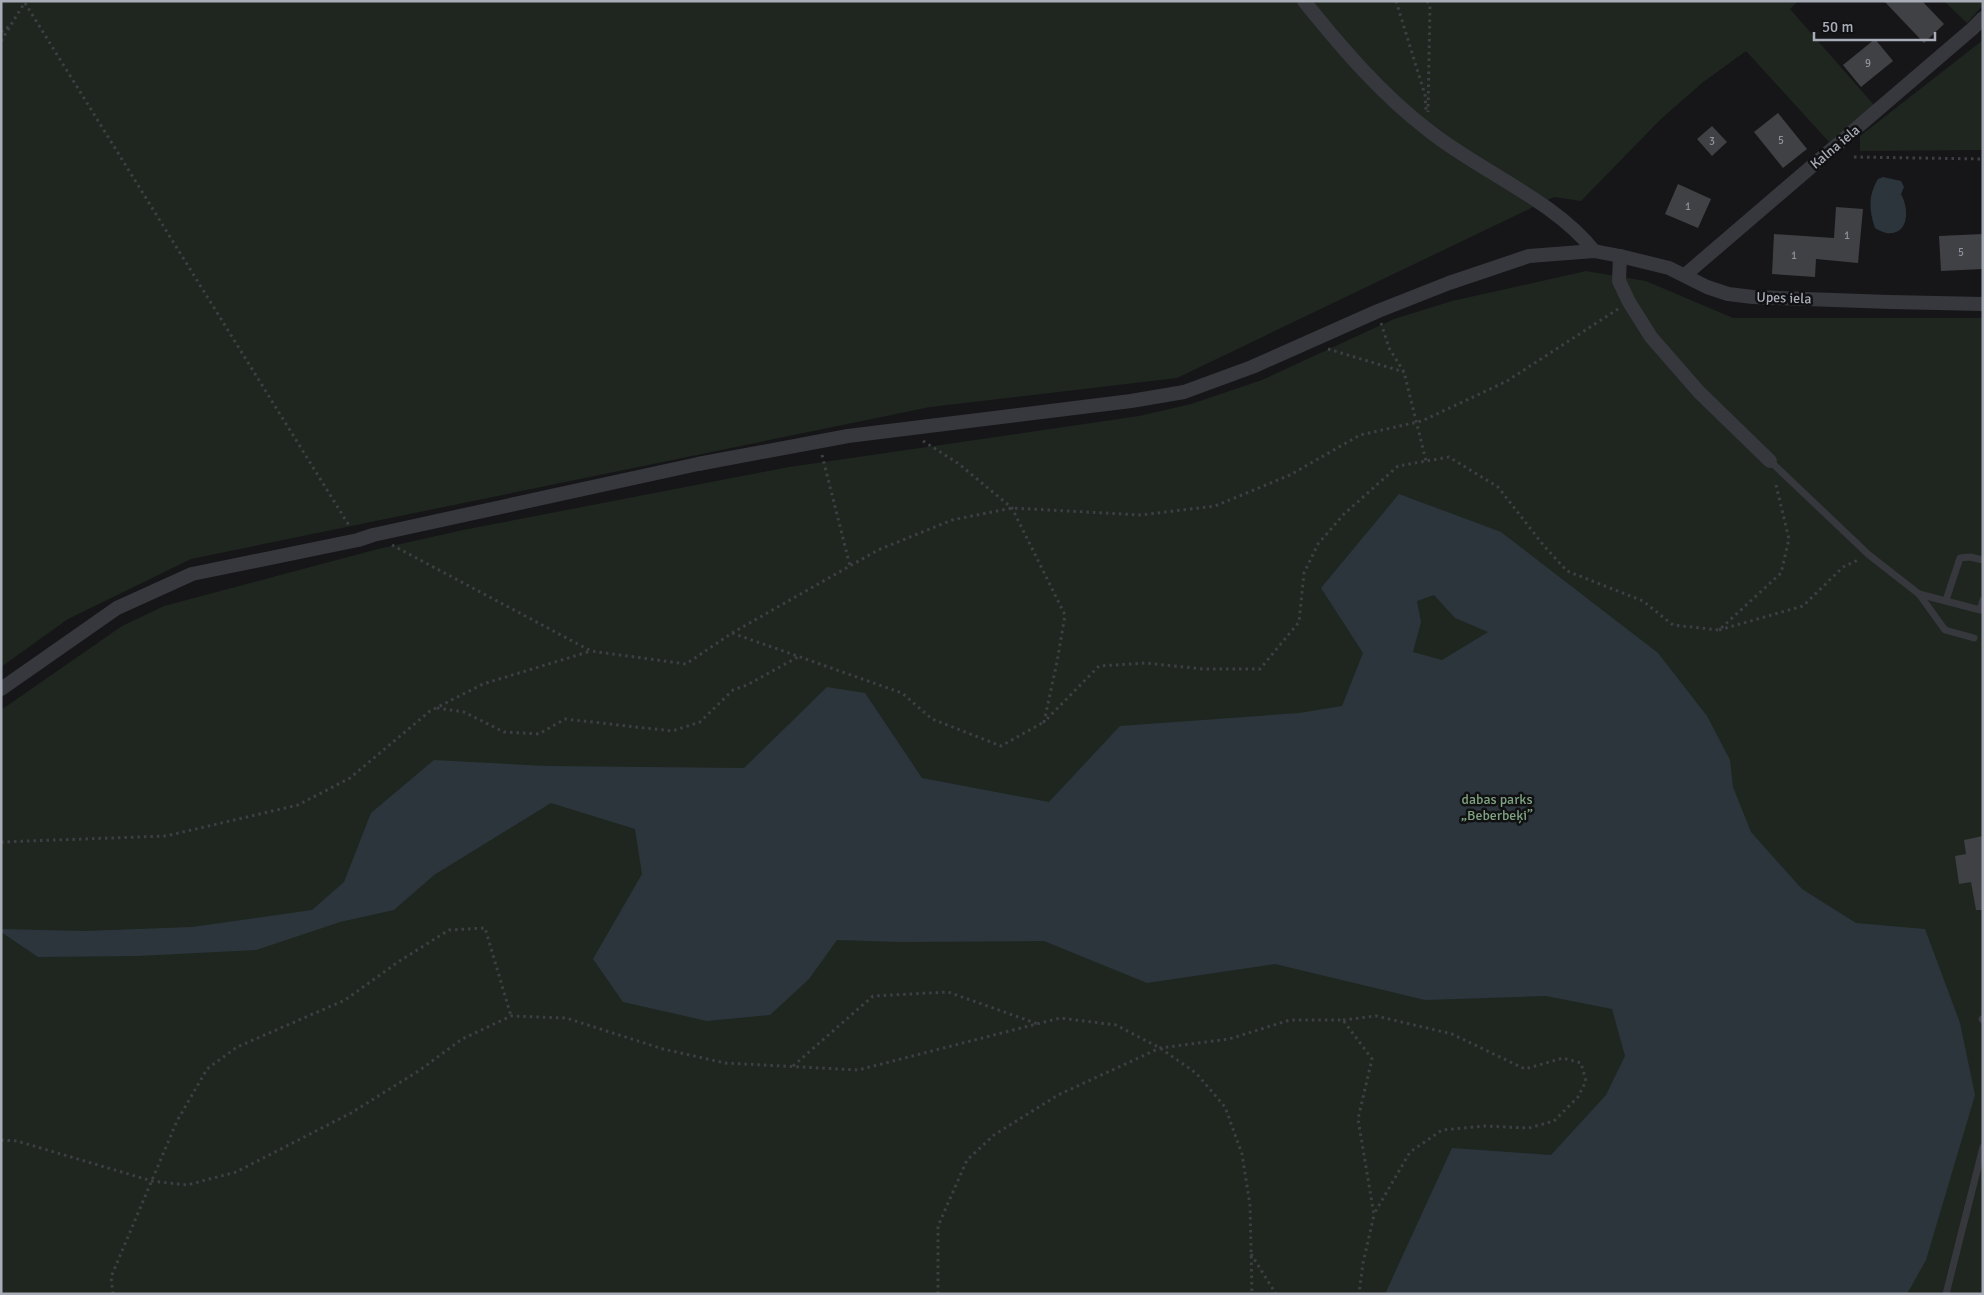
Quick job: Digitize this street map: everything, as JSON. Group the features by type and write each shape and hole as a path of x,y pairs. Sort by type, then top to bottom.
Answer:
{"street":[{"path":"1304,1 1379,86 1428,130 1581,234 1594,251"},
{"name":"Kalna iela","path":"1685,275 1965,36 1983,18"},
{"name":"Upes iela","path":"1,689 117,608 192,574 358,540 373,535 698,464 848,436 1131,401 1184,392 1252,367 1378,311 1448,283 1529,256 1594,251 1652,263 1685,275 1707,287 1728,294 1753,297 1983,304"},
{"path":"1620,256 1619,281 1629,302 1651,337 1699,392 1770,461"}],"lane":[{"path":"1770,461 1870,555 1919,594 1945,630 1974,638"},
{"path":"1946,600 1960,558 1970,557 1983,560"},
{"path":"1919,594 1980,610 1983,600"},
{"path":"1946,1294 1983,1147"}],"path":[{"path":"1396,1 1425,95 1428,130"},
{"path":"1427,1 1430,5 1428,130"},
{"path":"1,41 25,2 358,540"},
{"path":"1,32 10,26"},
{"name":"Kalna iela","path":"1854,157 1983,159"},
{"path":"373,535 591,651 686,664 732,633 878,550 952,520 1012,508 1141,515 1215,506 1290,475 1360,435 1416,422 1507,381 1629,302"},
{"path":"1378,311 1388,348 1404,372 1426,461"},
{"path":"1306,343 1404,372"},
{"path":"906,430 959,464 1012,508 1064,615 1057,662 1044,722"},
{"path":"819,442 850,566"},
{"path":"732,633 902,694 932,719 1001,746 1044,722 1099,666 1145,663 1203,669 1260,669 1299,622 1304,573 1318,544 1344,514 1398,466 1449,457 1498,487 1544,546 1567,571 1643,601 1673,625 1719,630 1803,606 1843,567 1870,555"},
{"path":"1719,630 1781,573 1789,538 1770,461"},
{"path":"1,842 166,836 298,805 350,778 430,711 483,684 591,651"},
{"path":"437,708 464,712 504,732 539,734 565,719 672,731 700,722 733,690 747,685 799,657"},
{"path":"113,1294 111,1278 177,1121 207,1069 237,1047 345,1000 398,962 449,930 485,928 511,1016"},
{"path":"792,1066 873,996 948,992 1038,1024"},
{"path":"1,1140 16,1141 152,1181 187,1185 236,1172 351,1113 420,1070 462,1039 511,1016 566,1018 662,1049 725,1063 858,1070 1060,1018 1116,1025 1160,1048 1196,1073 1225,1107 1242,1154 1250,1205 1252,1294"},
{"path":"938,1294 938,1226 967,1160 994,1135 1058,1096 1160,1048 1229,1039 1290,1020 1343,1020 1376,1016 1452,1034 1525,1068 1563,1058 1582,1063 1586,1081 1578,1097 1554,1121 1530,1128 1484,1126 1442,1130 1410,1152 1374,1215 1363,1263 1359,1294"},
{"path":"1343,1020 1372,1059 1358,1119 1374,1215"},
{"path":"1251,1254 1276,1294"}],"green space":[{"path":"1,1 1798,1 1790,9 1874,105 1829,142 1746,51 1702,83 1660,120 1581,201 1554,197 1177,378 930,407 191,559 68,619 1,667"},
{"path":"1944,1 1983,1 1983,5 1967,23"},
{"path":"1983,40 1983,150 1860,151 1860,136"},
{"name":"dabas parks „Beberbeķi”","path":"1586,271 1646,281 1733,318 1983,318 1983,1294 1,1294 1,710 122,626 164,606 378,549 463,530 789,467 1139,416 1191,404 1262,380 1394,319 1452,301"}],"shaded area":[{"path":"1883,177 1901,181 1904,187 1901,194 1904,200 1906,220 1900,230 1894,233 1886,233 1875,228 1872,215 1870,203 1872,191 1878,179"},
{"path":"1399,494 1501,532 1658,653 1707,716 1730,760 1733,787 1751,832 1802,889 1856,923 1925,929 1960,1023 1975,1095 1926,1260 1907,1294 1390,1294 1386,1292 1452,1148 1551,1155 1606,1095 1625,1056 1612,1009 1546,996 1425,1000 1275,964 1147,983 1044,941 900,942 837,940 809,979 770,1015 707,1021 623,1002 593,959 642,874 635,829 551,803 434,875 394,910 340,922 256,950 138,956 38,957 1,932 1,929 84,931 192,927 312,910 344,882 371,813 434,760 547,766 744,768 827,687 865,693 922,778 1049,802 1120,726 1299,713 1342,706 1363,653 1321,588","holes":["1434,595 1455,618 1488,632 1442,660 1413,652 1421,622 1417,601"]}],"building":[{"path":"1884,1 1922,1 1944,24 1924,43"},
{"path":"1875,39 1893,61 1861,87 1843,65"},
{"path":"1778,113 1807,149 1783,168 1754,132"},
{"path":"1712,126 1727,142 1712,156 1697,139"},
{"path":"1678,184 1711,199 1698,228 1665,214"},
{"path":"1836,207 1863,209 1858,263 1816,259 1815,277 1772,274 1774,234 1834,238"},
{"path":"1983,234 1983,269 1941,271 1939,236"},
{"path":"1983,836 1983,910 1976,910 1971,882 1959,884 1955,856 1966,854 1964,840"}]}
